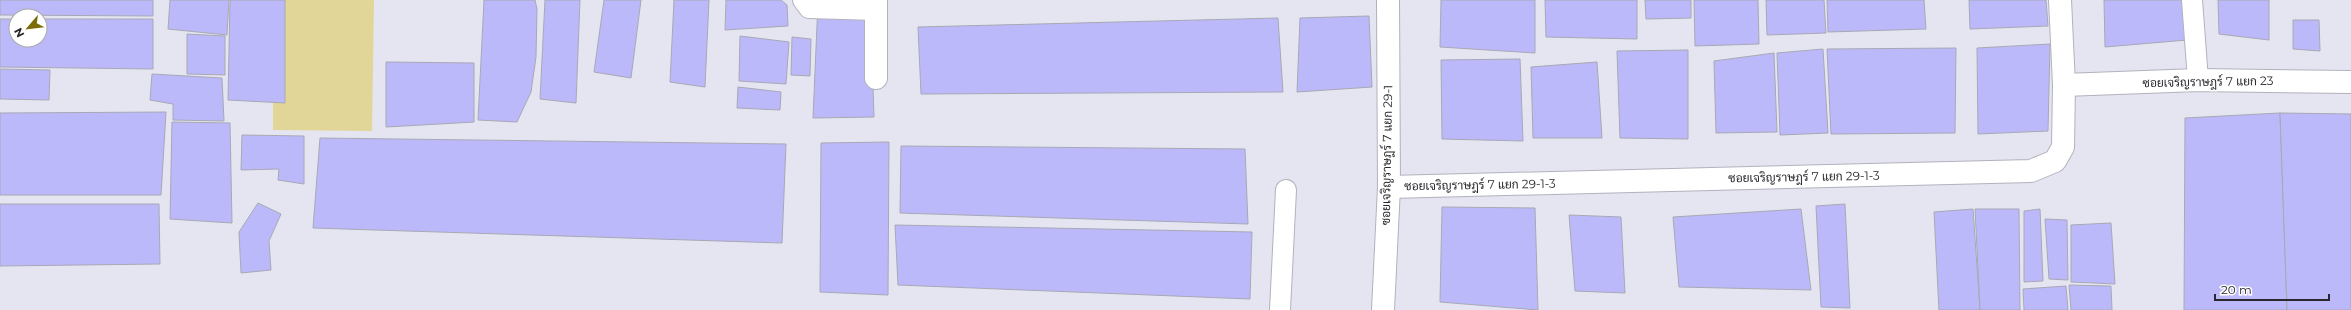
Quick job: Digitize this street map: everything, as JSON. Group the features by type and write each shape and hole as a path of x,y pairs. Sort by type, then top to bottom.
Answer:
{"street":[{"name":"ซอยเจริญราษฎร์ 7 แยก 29-1","path":"1383,310 1388,187 1388,0"},
{"name":"ซอยเจริญราษฎร์ 7 แยก 29-1-3","path":"1388,187 2031,171 2055,161 2063,147 2064,85 2060,0"},
{"path":"876,5 876,78"},
{"name":"ซอยเจริญราษฎร์ 7 แยก 23","path":"2064,85 2198,80 2351,82"}],"lane":[{"path":"803,0 809,8 876,5"},
{"path":"2192,0 2198,80"},
{"path":"1280,310 1286,190"}],"shaded area":[{"path":"273,0 374,0 372,131 273,130"}],"building":[{"path":"0,0 153,0 153,16 48,15 48,8 8,8 8,15 0,15"},
{"path":"170,0 229,0 227,35 168,29"},
{"path":"230,0 285,0 285,103 228,100"},
{"path":"484,0 535,0 537,9 536,57 531,92 517,122 478,120"},
{"path":"545,0 580,0 576,103 540,99"},
{"path":"604,0 641,0 631,78 594,72"},
{"path":"674,0 709,0 705,87 670,82"},
{"path":"726,0 781,0 787,5 788,26 725,30"},
{"path":"1441,0 1535,0 1535,53 1440,47"},
{"path":"1545,0 1637,0 1637,39 1546,37"},
{"path":"1645,0 1691,0 1691,18 1646,19"},
{"path":"1694,0 1758,0 1759,44 1695,46"},
{"path":"1766,0 1824,0 1826,33 1767,35"},
{"path":"1827,0 1924,0 1926,29 1828,32"},
{"path":"1969,0 2046,0 2048,26 1970,29"},
{"path":"2104,0 2183,0 2187,40 2105,47"},
{"path":"2218,0 2269,0 2269,40 2219,34"},
{"path":"818,2 870,2 874,117 813,118"},
{"path":"1369,16 1372,87 1297,92 1300,18"},
{"path":"1278,18 1283,92 921,94 918,27"},
{"path":"0,19 8,19 8,48 48,48 48,19 153,19 153,69 0,67"},
{"path":"2293,20 2319,20 2320,51 2293,49"},
{"path":"187,34 225,36 225,75 187,74"},
{"path":"740,36 789,42 786,84 739,81"},
{"path":"792,37 811,39 810,76 791,75"},
{"path":"2050,44 2048,131 1978,134 1977,48"},
{"path":"1956,48 1955,133 1831,134 1827,49"},
{"path":"1823,49 1828,133 1780,135 1777,53"},
{"path":"1688,50 1688,139 1620,138 1617,51"},
{"path":"1774,53 1777,132 1716,133 1714,61"},
{"path":"1520,59 1523,141 1442,139 1441,60"},
{"path":"386,62 474,63 474,122 386,127"},
{"path":"1597,62 1602,138 1533,138 1531,67"},
{"path":"0,69 50,70 49,100 0,99"},
{"path":"152,74 222,78 224,121 173,120 173,104 150,100"},
{"path":"738,87 781,92 780,110 737,108"},
{"path":"166,112 161,195 0,195 0,113"},
{"path":"2280,113 2287,310 2184,310 2185,118"},
{"path":"2280,113 2351,114 2351,310 2287,310"},
{"path":"172,122 230,123 232,223 170,219"},
{"path":"242,135 304,136 304,184 278,180 279,169 241,170"},
{"path":"320,138 786,144 782,243 313,228"},
{"path":"889,142 888,295 820,292 821,143"},
{"path":"901,146 1245,149 1248,224 900,213"},
{"path":"258,203 281,214 269,241 271,270 241,273 239,232"},
{"path":"0,204 159,204 160,264 0,266"},
{"path":"1845,204 1850,308 1821,307 1816,206"},
{"path":"1442,207 1535,208 1538,310 1440,302"},
{"path":"1801,209 1811,290 1679,287 1673,217"},
{"path":"1973,209 1980,310 1939,310 1934,212"},
{"path":"1975,209 2019,209 2020,310 1980,310"},
{"path":"2040,209 2043,281 2024,282 2024,211"},
{"path":"1569,215 1621,217 1625,293 1575,291"},
{"path":"2045,219 2067,220 2068,280 2049,279"},
{"path":"2111,223 2115,284 2071,282 2071,225"},
{"path":"895,225 1252,232 1250,299 898,285"},
{"path":"2069,285 2111,286 2112,310 2071,310"},
{"path":"2066,286 2068,310 2024,310 2023,289"}]}
